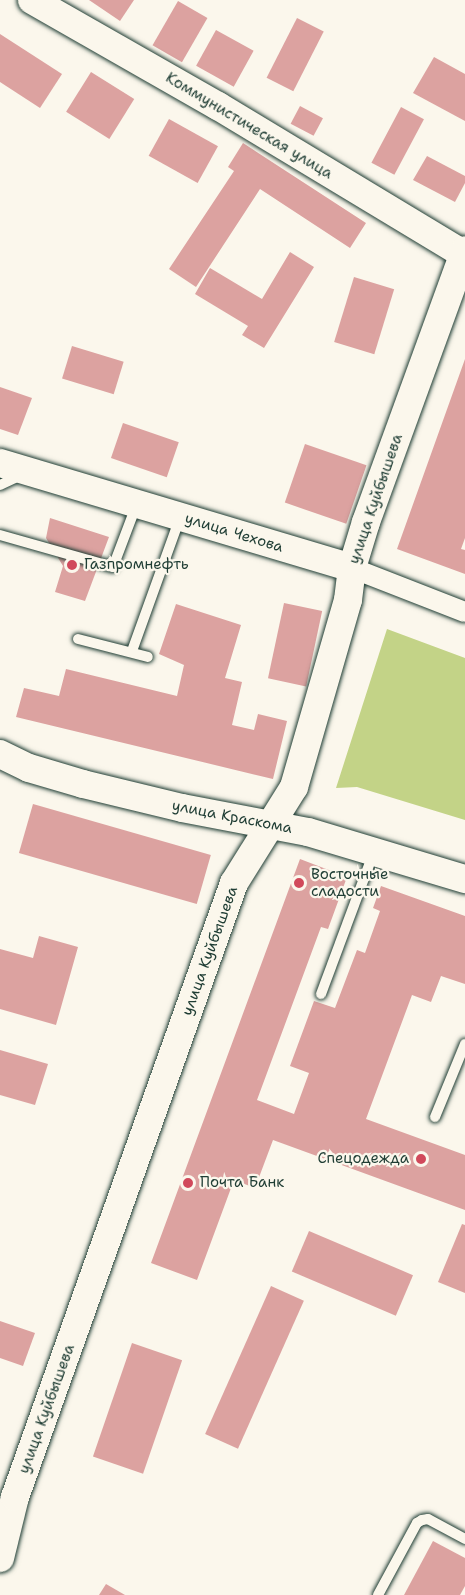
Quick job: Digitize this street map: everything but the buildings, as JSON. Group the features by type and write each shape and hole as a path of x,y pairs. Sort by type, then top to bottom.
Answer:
{"street":[{"name":"Коммунистическая улица","path":"32,0 218,106 464,253"},
{"name":"улица Куйбышева","path":"0,1558 15,1497 234,883 294,787 348,600 352,568 464,253"},
{"name":"улица Чехова","path":"0,463 352,568 465,612"},
{"name":"улица Краскома","path":"0,754 29,768 83,784 182,808 308,832 465,879"}],"lane":[{"path":"0,485 27,472"},
{"path":"0,535 113,567 137,502"},
{"path":"132,651 180,517"},
{"path":"78,639 132,651 148,657"},
{"path":"321,994 374,850"},
{"path":"435,1117 465,1044"},
{"path":"378,1595 417,1523 428,1519 465,1539"}],"green space":[{"path":"387,629 465,658 465,820 357,787 336,788"}],"place":[{"name":"Газпромнефть","path":"72,565"},
{"name":"Восточные сладости","path":"299,883"},
{"name":"Спецодежда","path":"421,1159"},
{"name":"Почта Банк","path":"188,1183"}]}
